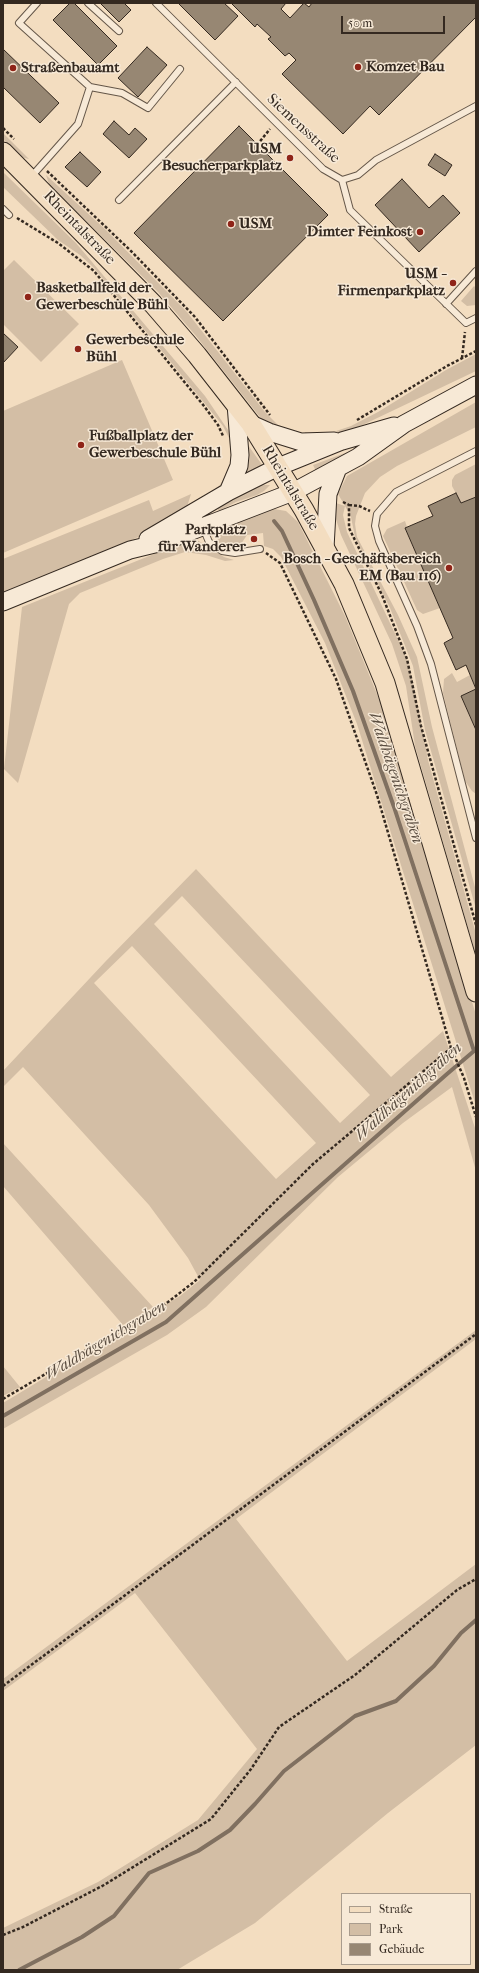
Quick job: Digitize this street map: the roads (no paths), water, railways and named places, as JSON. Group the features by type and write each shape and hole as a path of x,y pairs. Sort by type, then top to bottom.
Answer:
{"main road":[{"name":"Rheintalstraße","path":"3,152 153,304 197,355 251,424 293,492 325,548 359,618 385,683 476,992"}],"street":[{"path":"130,550 163,542 293,492 358,457 404,424 476,386"},
{"path":"228,492 238,466 240,455 236,404"},
{"path":"251,424 269,432 301,442 342,441"},
{"path":"3,602 130,550 228,492 278,467 342,441 404,424"},
{"path":"325,548 328,494 338,468"}],"lane":[{"path":"37,3 19,23 90,87 122,93 148,108 180,69"},
{"path":"88,3 119,32"},
{"name":"Siemensstraße","path":"156,3 324,169 342,180 358,175 376,160 476,106"},
{"path":"119,200 236,82"},
{"path":"29,178 78,124 90,87"},
{"path":"342,180 350,210 466,323 476,318"},
{"path":"3,209 9,215"},
{"path":"446,304 476,271"},
{"path":"476,451 396,492 378,514 375,526 379,541 431,664 476,838"},
{"path":"196,511 209,542 222,551 235,553 260,550"},
{"path":"469,812 476,809"}],"waterway":[{"name":"Waldhägenichgraben","path":"3,1416 166,1322 474,1051 394,807 353,691 314,600 282,531 274,521"},
{"path":"19,1970 82,1937 114,1916 149,1873 198,1851 230,1830 284,1771 355,1716 396,1701 434,1666 461,1633 476,1620"}],"place":[{"name":"Komzet Bau","path":"358,67"},
{"name":"Straßenbauamt","path":"13,68"},
{"name":"USM Besucherparkplatz","path":"290,158"},
{"name":"USM","path":"231,224"},
{"name":"Dimter Feinkost","path":"420,232"},
{"name":"USM - Firmenparkplatz","path":"453,283"},
{"name":"Basketballfeld der Gewerbeschule Bühl","path":"28,297"},
{"name":"Gewerbeschule Bühl","path":"78,349"},
{"name":"Fußballplatz der Gewerbeschule Bühl","path":"81,445"},
{"name":"Parkplatz für Wanderer","path":"254,539"},
{"name":"Bosch - Geschäftsbereich EM (Bau 116)","path":"449,568"}]}
